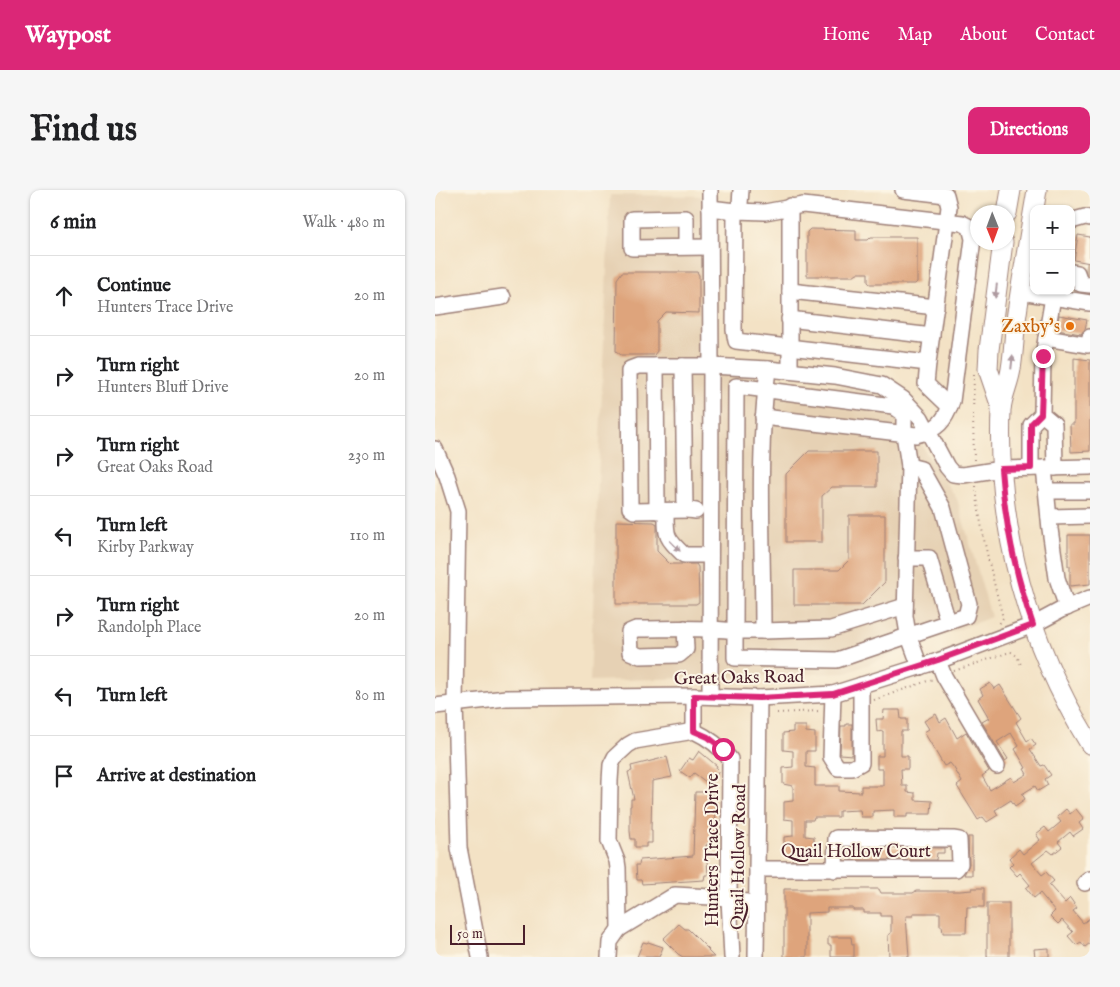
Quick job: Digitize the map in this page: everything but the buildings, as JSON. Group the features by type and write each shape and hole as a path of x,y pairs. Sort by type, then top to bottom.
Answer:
{"main road":[{"path":"1008,205 1011,190"},
{"path":"1037,190 1011,372 1001,407 1001,469 1005,515 1019,582 1033,625 1055,679 1085,723 1090,744"},
{"path":"1001,407 988,369 1002,250"}],"street":[{"path":"710,190 710,696"},
{"path":"741,190 740,204 735,211 734,330 736,341 928,363"},
{"path":"903,190 946,195 949,207 926,384 950,408"},
{"path":"710,208 765,212 803,205 962,222 970,227 973,239 952,401 946,418 929,432 916,435 763,417"},
{"path":"790,206 790,371"},
{"path":"1075,220 1085,217 1090,218"},
{"path":"687,247 710,247"},
{"path":"789,291 936,307"},
{"path":"1021,292 1090,303"},
{"path":"435,307 503,297"},
{"path":"1053,298 1090,314"},
{"path":"1053,298 1043,356 1041,414 1031,424 1044,468 1057,578 1067,608"},
{"path":"789,319 932,336"},
{"path":"1046,338 1088,346 1090,337"},
{"path":"710,511 634,511 630,508 630,369 638,366 768,368 882,385 903,399 921,418 947,467 953,474 1001,469 1090,467"},
{"path":"656,366 662,511 666,534 670,541 684,555 710,555"},
{"path":"683,366 685,507 689,510"},
{"path":"763,631 762,436 768,368"},
{"path":"909,466 921,469 943,508 969,604 966,616 908,634 837,660 735,658 736,386 893,406 904,414 904,434 909,466 905,616 908,634 920,667"},
{"path":"1041,414 1054,424 1044,468"},
{"path":"435,449 447,476 458,511 455,703 459,848 480,957"},
{"path":"1047,491 1090,490"},
{"path":"1049,517 1090,516"},
{"path":"735,547 763,548"},
{"path":"907,558 929,558 948,622"},
{"name":"Great Oaks Road","path":"435,706 506,698 694,696 759,698 833,694 920,667 1033,625 1090,598"},
{"path":"685,628 735,631 831,629 905,606"},
{"path":"938,660 944,675 997,766"},
{"path":"833,694 831,757 838,768 852,768 861,763 861,685"},
{"path":"619,929 618,868 609,841 609,782 611,765 620,751 635,741 694,731 694,696"},
{"name":"Quail Hollow Road","path":"756,957 759,698"},
{"name":"Hunters Trace Drive","path":"694,731 708,737 723,749 730,759 729,898 733,957"},
{"name":"Quail Hollow Court","path":"757,869 835,870 956,869 960,864 959,840 836,838 835,870"},
{"path":"609,957 610,942 619,929 675,895 729,898 756,904"}],"path":[{"path":"975,368 973,415 975,473 981,522 1003,618 1000,624 995,626"},
{"path":"861,703 1011,652 1017,656 1021,665"},
{"path":"777,713 833,709"}],"shaded area":[{"path":"610,195 718,196 717,372 876,390 902,407 927,454 957,499 991,617 846,673 590,681"}],"tunnel":[{"path":"1085,270 1090,271"}],"place":[{"name":"Zaxby's","path":"1070,326"}],"route":[{"path":"723,749 708,737 694,731 694,696 759,698 833,694 920,667 1033,625 1013,560 1005,515 1001,469 1031,468 1031,424 1041,414 1043,356"}]}
